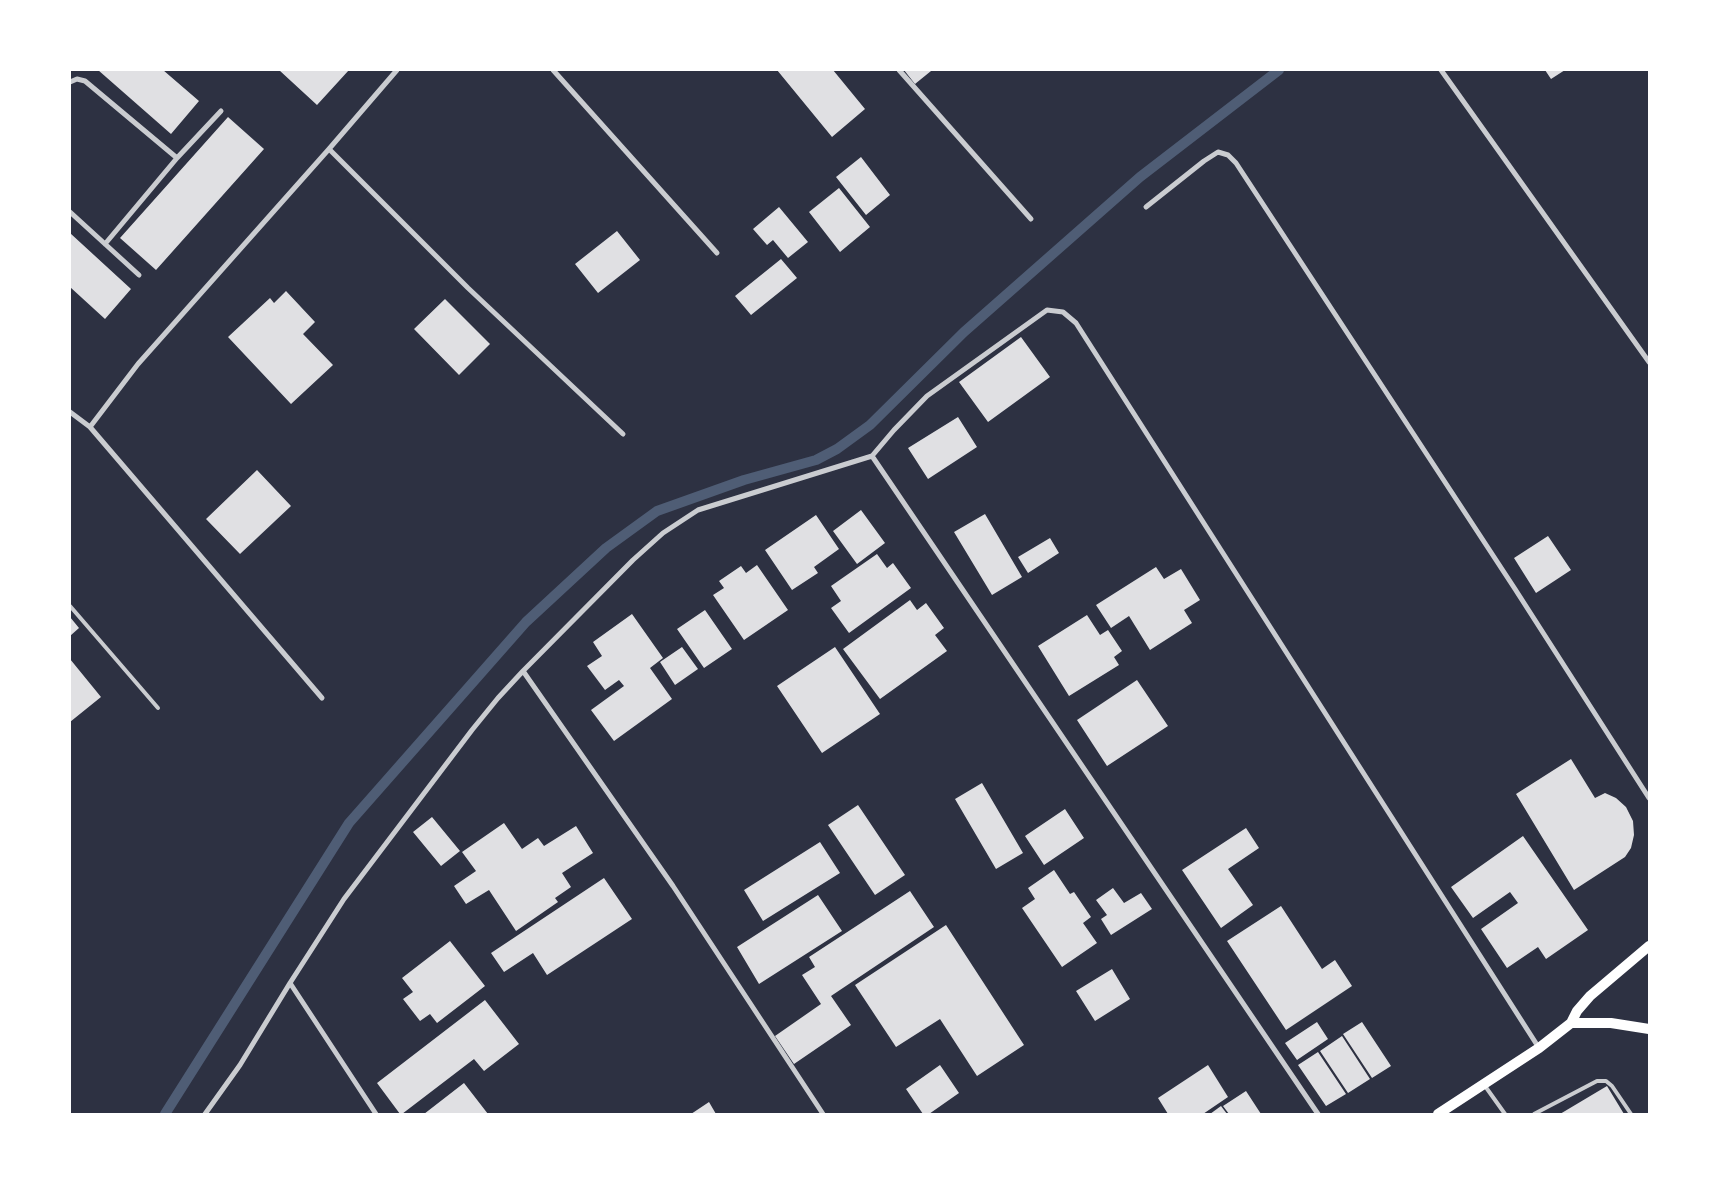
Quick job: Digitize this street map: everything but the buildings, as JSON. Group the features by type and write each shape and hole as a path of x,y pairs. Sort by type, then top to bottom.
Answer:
{"main road":[{"path":"1438,1114 1538,1048 1571,1023 1577,1011 1590,996 1649,946"},
{"path":"1571,1023 1611,1023 1649,1029"}],"street":[{"path":"90,427 138,364 397,70"},
{"path":"553,70 717,253"},
{"path":"899,70 1031,219"},
{"path":"1441,70 1649,362"},
{"path":"70,82 77,79 85,81 177,158"},
{"path":"105,244 177,158 221,111"},
{"path":"329,149 468,288 622,434"},
{"path":"1146,208 1218,152 1228,155 1236,163 1515,589 1649,798"},
{"path":"70,212 139,275"},
{"path":"205,1114 240,1065 344,899 472,730 523,671 663,533 698,510 872,456 927,396 1047,310 1063,312 1076,324 1538,1048"},
{"path":"70,412 90,427 322,698"},
{"path":"872,456 1318,1114"},
{"path":"523,671 673,886 823,1114"},
{"path":"290,983 376,1114"}],"lane":[{"path":"70,606 158,708"},
{"path":"1534,1114 1597,1081 1606,1081 1612,1086 1631,1114"},
{"path":"1484,1084 1505,1114"}],"waterway":[{"path":"165,1114 349,823 526,622 606,548 657,511 744,480 816,460 837,449 870,425 964,332 1140,177 1279,70"}]}
